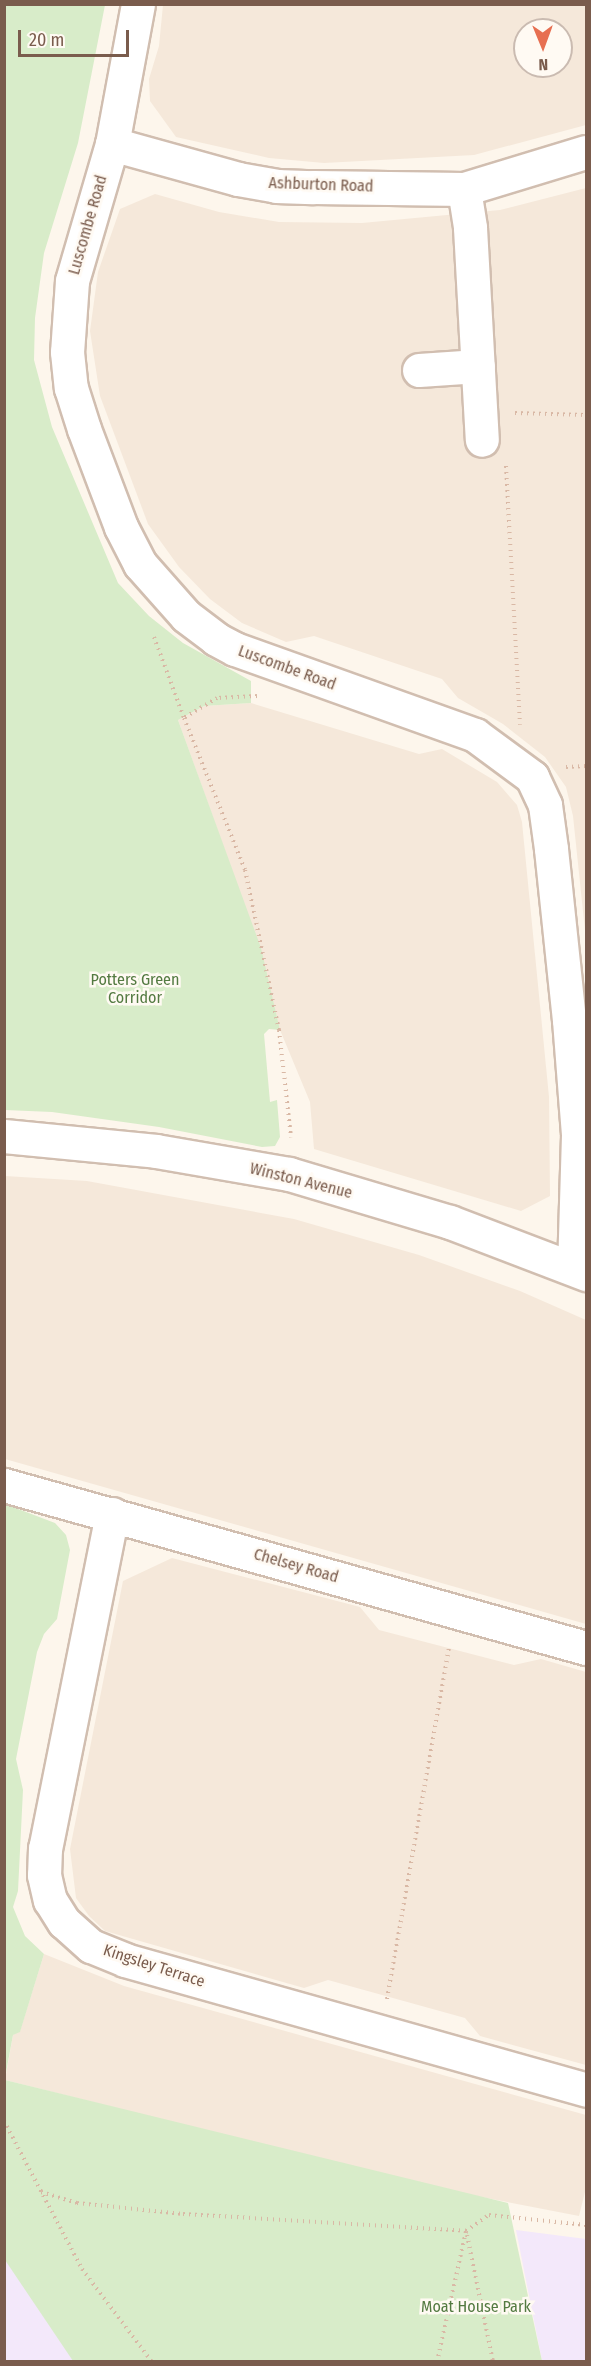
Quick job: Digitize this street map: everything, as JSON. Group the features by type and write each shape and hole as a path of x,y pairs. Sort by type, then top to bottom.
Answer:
{"street":[{"name":"Luscombe Road","path":"138,4 112,144 72,281 67,352 71,388 121,527 140,564 160,589 216,639 282,666 466,731 532,777 545,805 551,849 578,1135 580,1271"},
{"name":"Ashburton Road","path":"112,144 276,186 464,189 586,152"},
{"path":"464,189 478,366 489,439"},
{"path":"418,370 478,366"},
{"name":"Winston Avenue","path":"4,1136 156,1151 289,1174 450,1222 580,1271"},
{"name":"Chelsey Road","path":"4,1485 586,1648"},
{"name":"Kingsley Terrace","path":"112,1514 45,1848 44,1875 50,1900 63,1922 91,1946 125,1960 586,2090"}],"path":[{"path":"586,415 503,412 489,439 520,767 586,766"},
{"path":"160,589 148,620 184,718 245,870 279,1030 292,1150 289,1174"},
{"path":"184,718 217,698 274,696 282,666"},
{"path":"379,2032 450,1642 461,1613"},
{"path":"4,2121 82,2269 152,2361"},
{"path":"41,2192 77,2203 183,2214 466,2231 489,2215 586,2225"},
{"path":"437,2361 466,2231"},
{"path":"466,2231 493,2361"}],"shaded area":[{"path":"163,5 586,5 586,125 474,155 324,163 269,158 176,137 150,101 149,79 159,46"},
{"path":"586,188 586,940 573,816 566,787 545,757 503,724 458,698 442,679 314,636 286,642 242,623 210,599 179,567 148,524 100,396 90,331 98,272 120,209 155,194 219,212 279,222 362,223 500,210"},
{"path":"251,703 419,754 442,749 497,782 517,805 522,822 549,1097 550,1196 521,1211 314,1149 310,1102 280,1030 260,948 178,720 204,706"},
{"path":"5,1176 87,1181 294,1219 419,1255 520,1291 586,1320 586,1624 5,1459"},
{"path":"172,1558 360,1607 379,1630 514,1665 541,1659 586,1672 586,2065 480,2036 465,2018 328,1980 304,1988 105,1931 89,1916 76,1898 70,1849 123,1581"},
{"path":"44,1954 124,1986 586,2115 586,2188 579,2216 440,2189 5,2080 13,2035 20,2031"},
{"path":"516,2230 586,2239 586,2361 542,2361"},
{"path":"4,2241 82,2361 5,2361"}],"green space":[{"name":"Potters Green Corridor","path":"5,4 105,5 78,143 44,253 35,318 34,360 52,427 118,583 149,616 183,643 251,681 251,703 204,706 178,720 261,948 280,1030 269,1029 264,1034 270,1102 277,1100 280,1137 275,1146 262,1147 159,1127 52,1112 5,1110"},
{"path":"5,1504 55,1523 66,1535 70,1550 57,1619 44,1634 37,1652 16,1759 23,1790 18,1891 13,1907 25,1936 44,1954 20,2032 13,2035 5,2078"},
{"name":"Moat House Park","path":"5,2080 508,2203 542,2361 73,2361 5,2260"}]}
